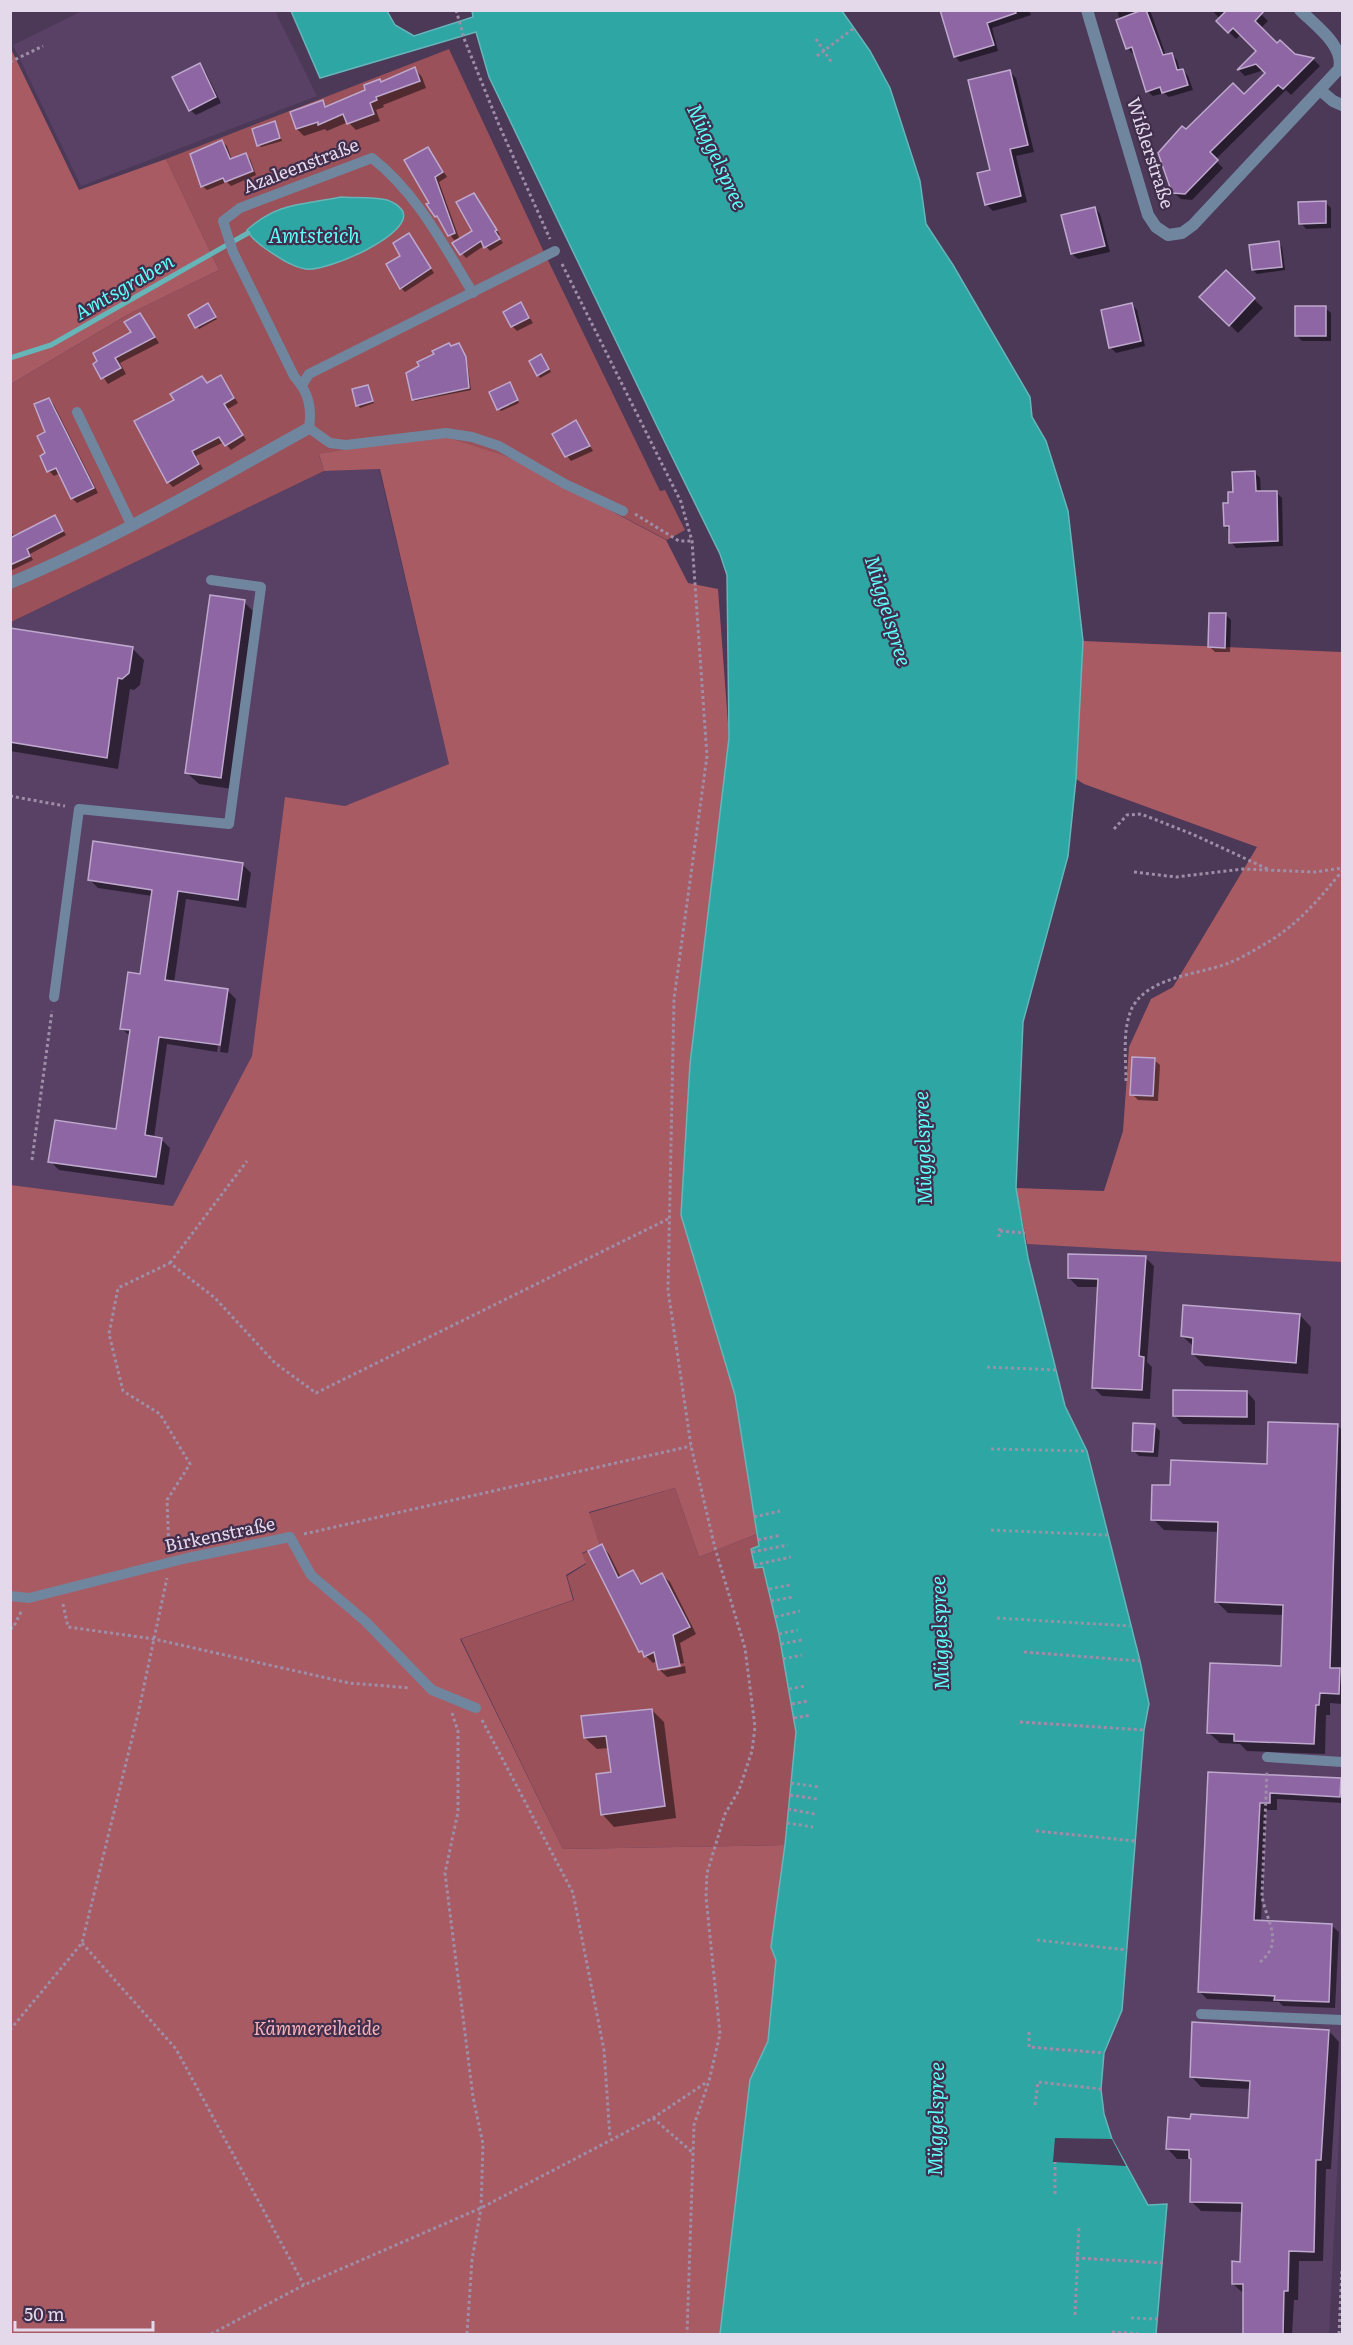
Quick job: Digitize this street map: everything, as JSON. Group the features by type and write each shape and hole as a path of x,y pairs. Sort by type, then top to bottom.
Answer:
{"street":[{"name":"Wißlerstraße","path":"1087,10 1148,214 1156,227 1168,235 1182,233 1193,225 1339,69 1341,62 1339,54 1331,41 1300,10"},
{"path":"1320,90 1342,105"},
{"path":"10,583 132,526 309,429"}],"lane":[{"name":"Azaleenstraße","path":"309,429 312,409 302,385 294,376 233,252 223,221 240,208 372,158 385,168 422,211 473,293"},
{"path":"302,385 309,374 555,250"},
{"path":"77,412 132,526"},
{"path":"309,429 330,443 346,445 446,433 472,437 499,446 566,484 623,511"},
{"path":"54,997 79,809 229,824 261,587 211,580"},
{"name":"Birkenstraße","path":"10,1596 29,1598 170,1563 291,1537 311,1575 365,1621 432,1690 476,1708"},
{"path":"1267,1757 1342,1762"},
{"path":"1201,2014 1342,2020"}],"path":[{"path":"456,12 499,125 555,250 681,502 692,541 707,756 674,999 668,1290 691,1446 715,1548 746,1648 755,1727 752,1751 739,1790 725,1814 707,1873 706,1897 720,2034 709,2081 694,2125 687,2334"},
{"path":"817,56 854,28"},
{"path":"816,39 832,63"},
{"path":"10,62 43,46"},
{"path":"623,511 630,511 679,541 692,541"},
{"path":"10,796 79,809"},
{"path":"1114,830 1127,815 1141,814 1272,870"},
{"path":"1134,872 1176,878 1243,869 1315,872 1342,869"},
{"path":"1126,1081 1126,1032 1132,1008 1147,991 1170,981 1227,964 1259,947 1297,923 1342,869"},
{"path":"32,1160 54,997"},
{"path":"10,2030 82,1943 138,1714 170,1563 167,1500 190,1464 160,1414 123,1391 109,1334 118,1288 170,1263 247,1161"},
{"path":"170,1263 215,1298 275,1363 316,1393 669,1219"},
{"path":"999,1237 1000,1225"},
{"path":"1000,1231 1025,1233"},
{"path":"987,1367 1056,1370"},
{"path":"291,1537 691,1446"},
{"path":"992,1449 1087,1451"},
{"path":"754,1517 780,1511"},
{"path":"991,1530 1107,1535"},
{"path":"758,1540 781,1535"},
{"path":"752,1552 788,1545"},
{"path":"754,1565 791,1557"},
{"path":"768,1589 790,1585"},
{"path":"60,1590 68,1627 154,1639 349,1683 432,1690"},
{"path":"771,1601 793,1597"},
{"path":"10,1628 13,1628 29,1598"},
{"path":"775,1617 801,1611"},
{"path":"996,1618 1130,1626"},
{"path":"779,1634 798,1630"},
{"path":"781,1644 802,1640"},
{"path":"1024,1652 1140,1661"},
{"path":"783,1659 802,1655"},
{"path":"789,1689 806,1686"},
{"path":"458,1700 453,1705 452,1714 458,1731 458,1812 445,1873 473,2097 483,2144 481,2208 472,2260 466,2334"},
{"path":"792,1704 808,1701"},
{"path":"476,1708 573,1893 604,2049 610,2139"},
{"path":"794,1718 810,1715"},
{"path":"1020,1722 1144,1730"},
{"path":"1260,1962 1269,1955 1272,1942 1271,1924 1264,1911 1262,1896 1267,1757"},
{"path":"791,1784 819,1787"},
{"path":"790,1795 817,1799"},
{"path":"788,1809 816,1814"},
{"path":"787,1823 813,1827"},
{"path":"1036,1831 1135,1841"},
{"path":"1037,1940 1127,1950"},
{"path":"82,1943 176,2049 304,2285"},
{"path":"1029,2032 1029,2047 1104,2054"},
{"path":"211,2334 304,2285 481,2208 653,2118 709,2081"},
{"path":"1035,2105 1038,2082 1101,2089"},
{"path":"653,2118 693,2152"},
{"path":"1055,2162 1055,2194"},
{"path":"1075,2314 1078,2226"},
{"path":"1076,2258 1164,2263"},
{"path":"1339,2334 1342,2268"},
{"path":"1131,2318 1159,2319"},
{"path":"1112,2332 1140,2334"}],"shaded area":[{"path":"82,11 275,11 317,96 81,186 13,45"},
{"path":"449,49 660,491 665,490 685,530 667,540 513,459 319,455 324,471 11,622 11,384 127,315 219,270 166,159"},
{"path":"379,469 449,764 345,806 285,797 252,1056 173,1206 11,1185 11,622 324,471"},
{"path":"1027,1244 1342,1262 1342,2077 1329,2334 1156,2334 1167,2205 1148,2205 1112,2139 1104,2114 1101,2089 1104,2053 1122,2010 1144,1730 1149,1704 1087,1451 1065,1406 1028,1257"},
{"path":"675,1488 699,1557 757,1534 759,1547 751,1549 755,1568 763,1567 779,1634 796,1732 785,1845 563,1849 461,1639 574,1600 567,1576 586,1564 582,1554 600,1545 589,1513"}],"green space":[{"path":"11,49 79,190 166,159 219,270 127,315 11,384"},
{"name":"Kämmereiheide","path":"440,435 511,458 666,540 688,583 718,589 729,737 690,1064 681,1215 735,1395 757,1534 699,1557 675,1488 589,1512 600,1545 582,1553 586,1563 566,1575 573,1600 460,1639 563,1849 785,1845 771,1947 776,1960 768,2041 750,2080 720,2334 11,2334 11,1185 173,1206 252,1056 285,797 345,806 449,764 380,469 324,471 319,454"},
{"path":"1083,641 1342,652 1342,1262 1027,1244 1016,1188 1104,1191 1123,1131 1129,1047 1151,999 1173,987 1257,847 1084,784 1076,779"}],"water":[{"name":"Müggelspree","path":"291,11 387,11 395,25 414,36 473,17 472,11 842,11 870,51 890,88 920,181 926,224 953,265 1030,397 1032,417 1046,441 1068,511 1083,641 1076,779 1068,856 1023,1022 1016,1188 1028,1258 1065,1406 1087,1451 1149,1704 1144,1730 1122,2010 1104,2053 1101,2089 1104,2114 1112,2139 1148,2205 1167,2204 1156,2334 720,2334 750,2080 768,2041 776,1960 771,1947 785,1845 796,1732 779,1634 763,1567 755,1568 751,1549 759,1546 735,1395 681,1215 690,1064 729,738 727,575 720,554 489,77 476,32 320,78"},
{"name":"Amtsteich","path":"341,197 387,200 402,210 403,219 384,240 368,249 332,264 306,269 285,261 266,249 247,230 280,209"}],"pier":[{"path":"1055,2138 1112,2139 1126,2166 1053,2162"}],"building":[{"path":"940,10 1015,10 1016,13 987,23 994,45 954,57"},
{"path":"1146,10 1163,55 1172,53 1177,70 1183,69 1188,85 1162,93 1160,87 1146,92 1132,47 1126,49 1116,20"},
{"path":"1227,10 1265,10 1255,21 1277,43 1280,40 1295,54 1314,58 1283,89 1278,85 1210,152 1218,160 1185,194 1172,193 1158,153 1182,126 1186,129 1233,83 1244,94 1265,73 1256,64 1237,70 1256,51 1233,28 1228,33 1216,21"},
{"path":"200,63 216,97 189,111 172,77"},
{"path":"415,67 420,81 376,97 377,100 370,103 374,114 347,124 343,114 318,125 318,122 296,129 290,112 323,100 325,107 365,90 364,85 380,79 381,82"},
{"path":"1010,70 1028,145 1010,149 1021,196 985,205 977,173 990,170 968,80"},
{"path":"275,121 280,138 257,146 252,129"},
{"path":"222,140 230,159 246,153 253,171 225,182 223,178 201,187 190,154"},
{"path":"428,147 443,172 435,177 455,233 448,236 437,216 435,217 426,204 429,203 404,160"},
{"path":"474,193 497,230 495,231 500,239 484,248 481,241 460,255 452,243 472,231 456,202"},
{"path":"1326,201 1326,223 1299,224 1298,202"},
{"path":"1095,207 1105,246 1071,254 1061,215"},
{"path":"409,233 431,268 400,289 386,264 400,256 393,243"},
{"path":"1279,241 1282,267 1252,270 1249,245"},
{"path":"1226,270 1255,298 1229,326 1199,297"},
{"path":"521,302 529,318 511,327 503,312"},
{"path":"208,303 216,317 195,328 188,315"},
{"path":"1132,303 1141,341 1109,348 1101,310"},
{"path":"1295,306 1326,306 1326,336 1295,336"},
{"path":"140,313 155,337 115,358 121,368 101,379 93,364 97,361 93,353 131,332 124,322"},
{"path":"449,343 451,346 459,343 466,357 469,388 412,400 406,373 419,366 417,362 434,354 432,351"},
{"path":"541,354 549,369 537,376 529,361"},
{"path":"221,375 234,398 224,404 243,435 225,446 219,437 192,451 199,464 167,483 134,421 174,400 170,394 202,376 207,383"},
{"path":"510,382 518,400 497,410 489,392"},
{"path":"368,385 373,401 356,406 352,389"},
{"path":"49,398 94,488 71,499 56,468 47,472 40,456 45,453 37,436 45,432 34,404"},
{"path":"576,420 590,446 565,457 552,434"},
{"path":"1255,471 1256,491 1277,491 1278,541 1229,543 1229,526 1224,526 1223,503 1228,503 1228,492 1233,492 1232,472"},
{"path":"55,515 63,531 27,549 30,556 10,565 10,538"},
{"path":"210,595 245,600 221,778 185,773"},
{"path":"1209,613 1226,613 1225,648 1208,647"},
{"path":"10,628 133,647 129,673 122,679 118,678 107,758 10,742"},
{"path":"93,841 243,863 238,900 178,891 165,980 228,989 220,1045 159,1037 145,1135 162,1138 156,1177 48,1162 55,1120 116,1129 130,1030 120,1029 128,972 140,974 152,890 88,880"},
{"path":"1132,1057 1155,1058 1153,1096 1130,1095"},
{"path":"1068,1254 1146,1256 1139,1356 1144,1357 1142,1390 1092,1388 1098,1279 1068,1278"},
{"path":"1183,1305 1300,1314 1296,1363 1192,1354 1193,1338 1181,1336"},
{"path":"1173,1390 1247,1391 1247,1417 1173,1416"},
{"path":"1268,1422 1338,1424 1330,1668 1340,1668 1339,1694 1320,1693 1319,1705 1316,1705 1314,1744 1234,1741 1234,1734 1207,1733 1210,1663 1281,1666 1283,1605 1215,1602 1218,1522 1151,1520 1152,1485 1170,1485 1171,1460 1267,1464"},
{"path":"1133,1423 1155,1424 1153,1452 1132,1451"},
{"path":"602,1544 618,1578 633,1570 641,1584 662,1573 690,1627 673,1635 680,1666 658,1670 654,1652 644,1657 642,1651 639,1652 588,1551"},
{"path":"652,1709 665,1806 601,1815 596,1774 611,1772 606,1736 584,1738 581,1716"},
{"path":"1208,1772 1341,1778 1340,1797 1270,1793 1270,1803 1260,1803 1254,1920 1332,1924 1329,2002 1274,2000 1275,1996 1198,1992"},
{"path":"1192,2022 1329,2030 1321,2160 1316,2160 1314,2252 1289,2251 1288,2291 1284,2291 1283,2334 1243,2334 1243,2284 1232,2284 1232,2261 1240,2262 1242,2203 1190,2202 1191,2159 1189,2150 1166,2149 1168,2117 1190,2119 1191,2114 1248,2118 1250,2081 1190,2077"}],"waterway":[{"name":"Amtsgraben","path":"10,358 51,345 248,233"}]}
